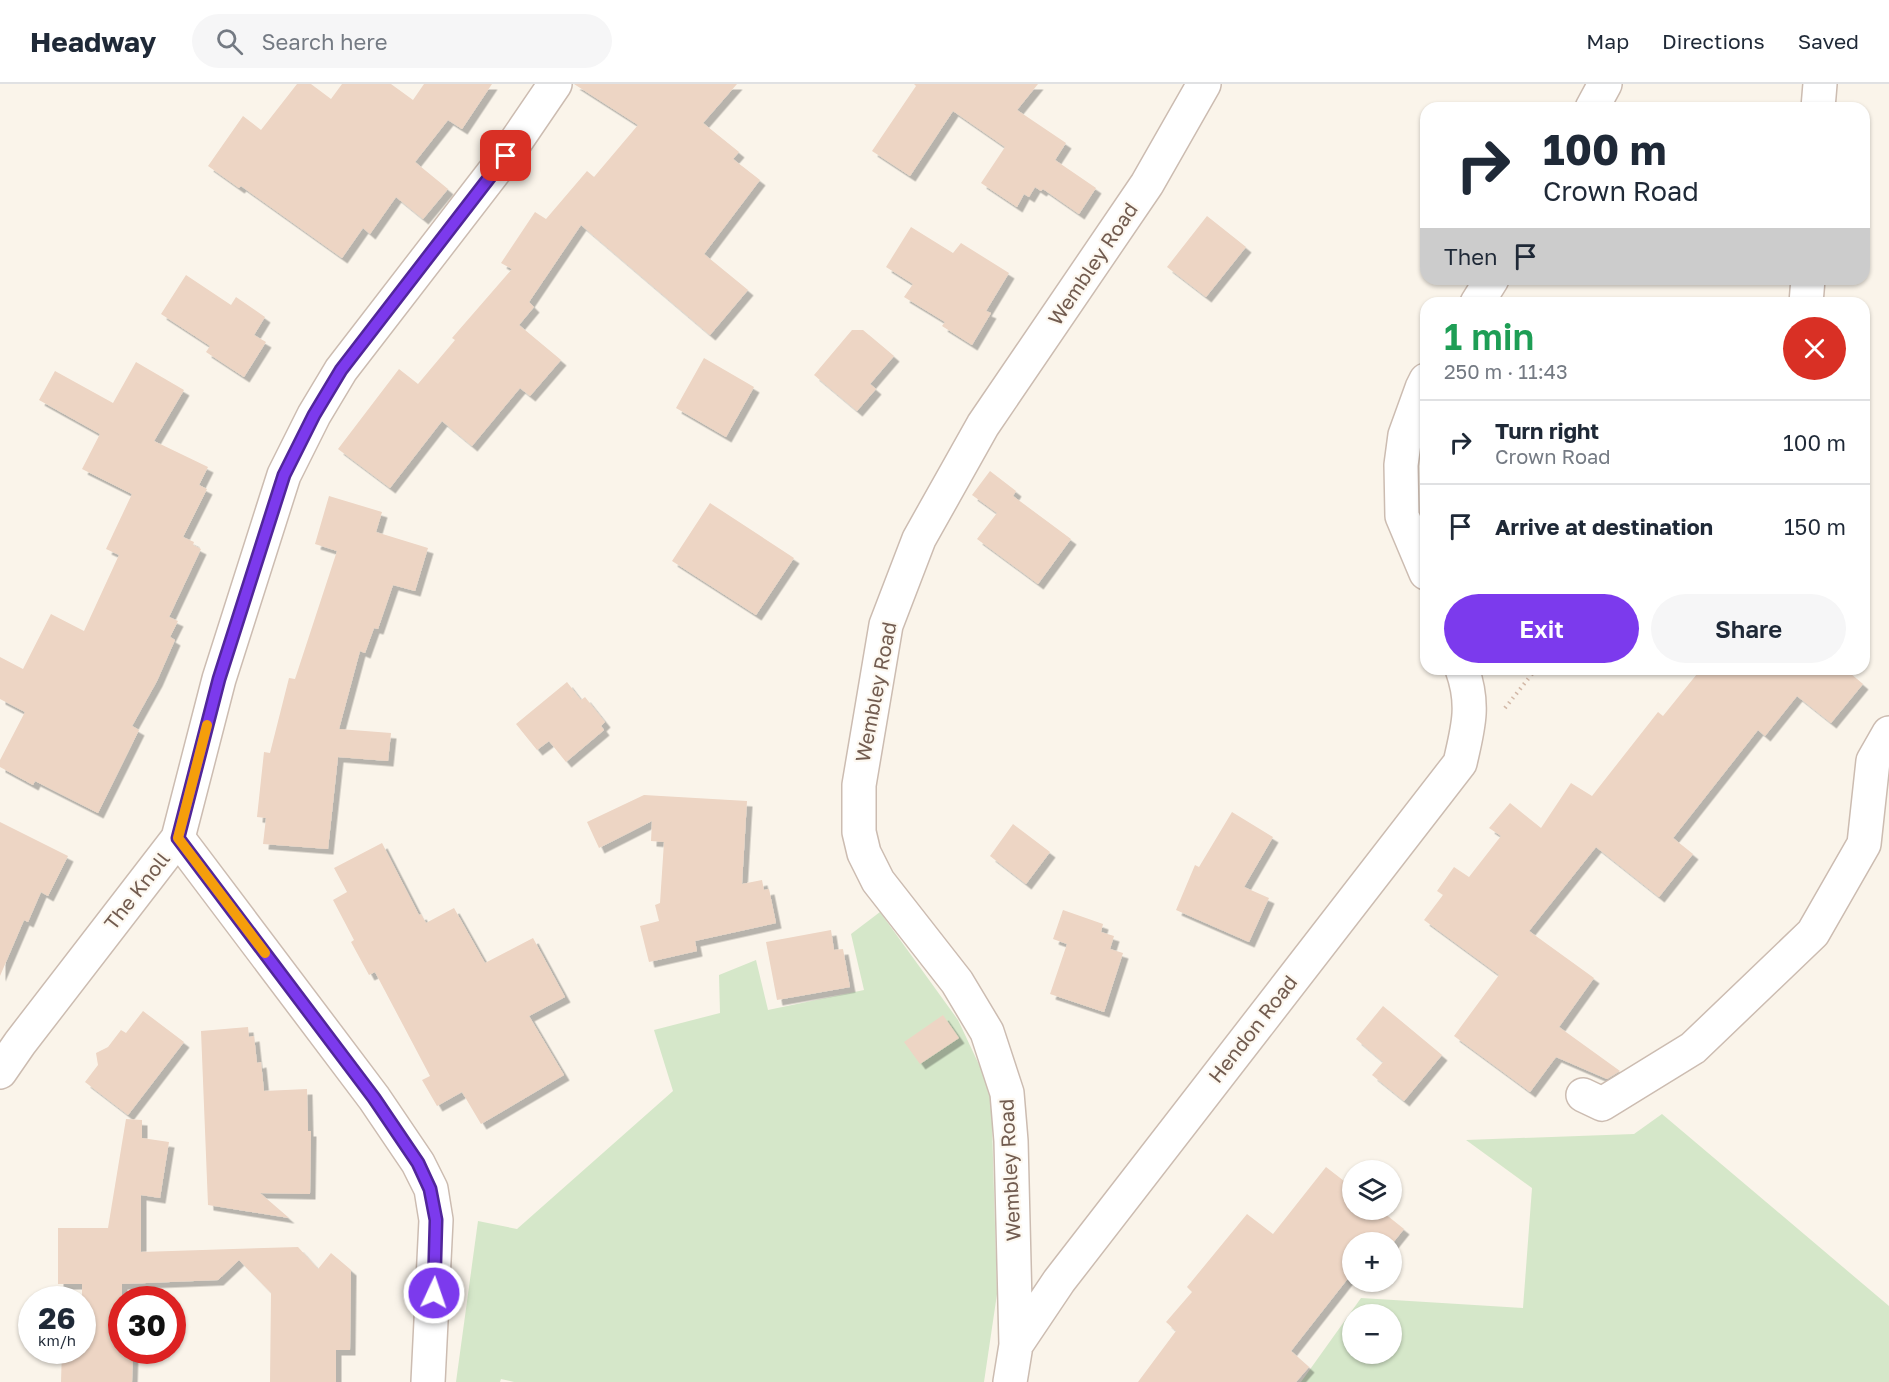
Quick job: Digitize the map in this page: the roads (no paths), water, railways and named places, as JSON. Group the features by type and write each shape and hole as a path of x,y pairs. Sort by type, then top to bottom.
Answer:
{"street":[{"path":"178,838 219,679 273,509 284,475 314,415 341,370 506,156 555,84"},
{"name":"Wembley Road","path":"1016,1345 1011,1141 1007,1093 987,1032 957,982 878,881 864,853 859,832 859,785 886,625 919,538 983,425 1147,184 1204,84"},
{"path":"1595,102 1605,84"},
{"path":"1818,102 1820,84"},
{"path":"1420,394 1405,435 1401,465 1402,516 1420,559"},
{"name":"Hendon Road","path":"1010,1382 1016,1345 1059,1281 1460,764 1471,714 1464,675"},
{"path":"1583,1095 1602,1104 1693,1048 1813,933 1864,844 1873,761 1889,733"},
{"name":"The Knoll","path":"0,1072 178,838 374,1098 418,1163 430,1189 436,1220 428,1382"}]}
